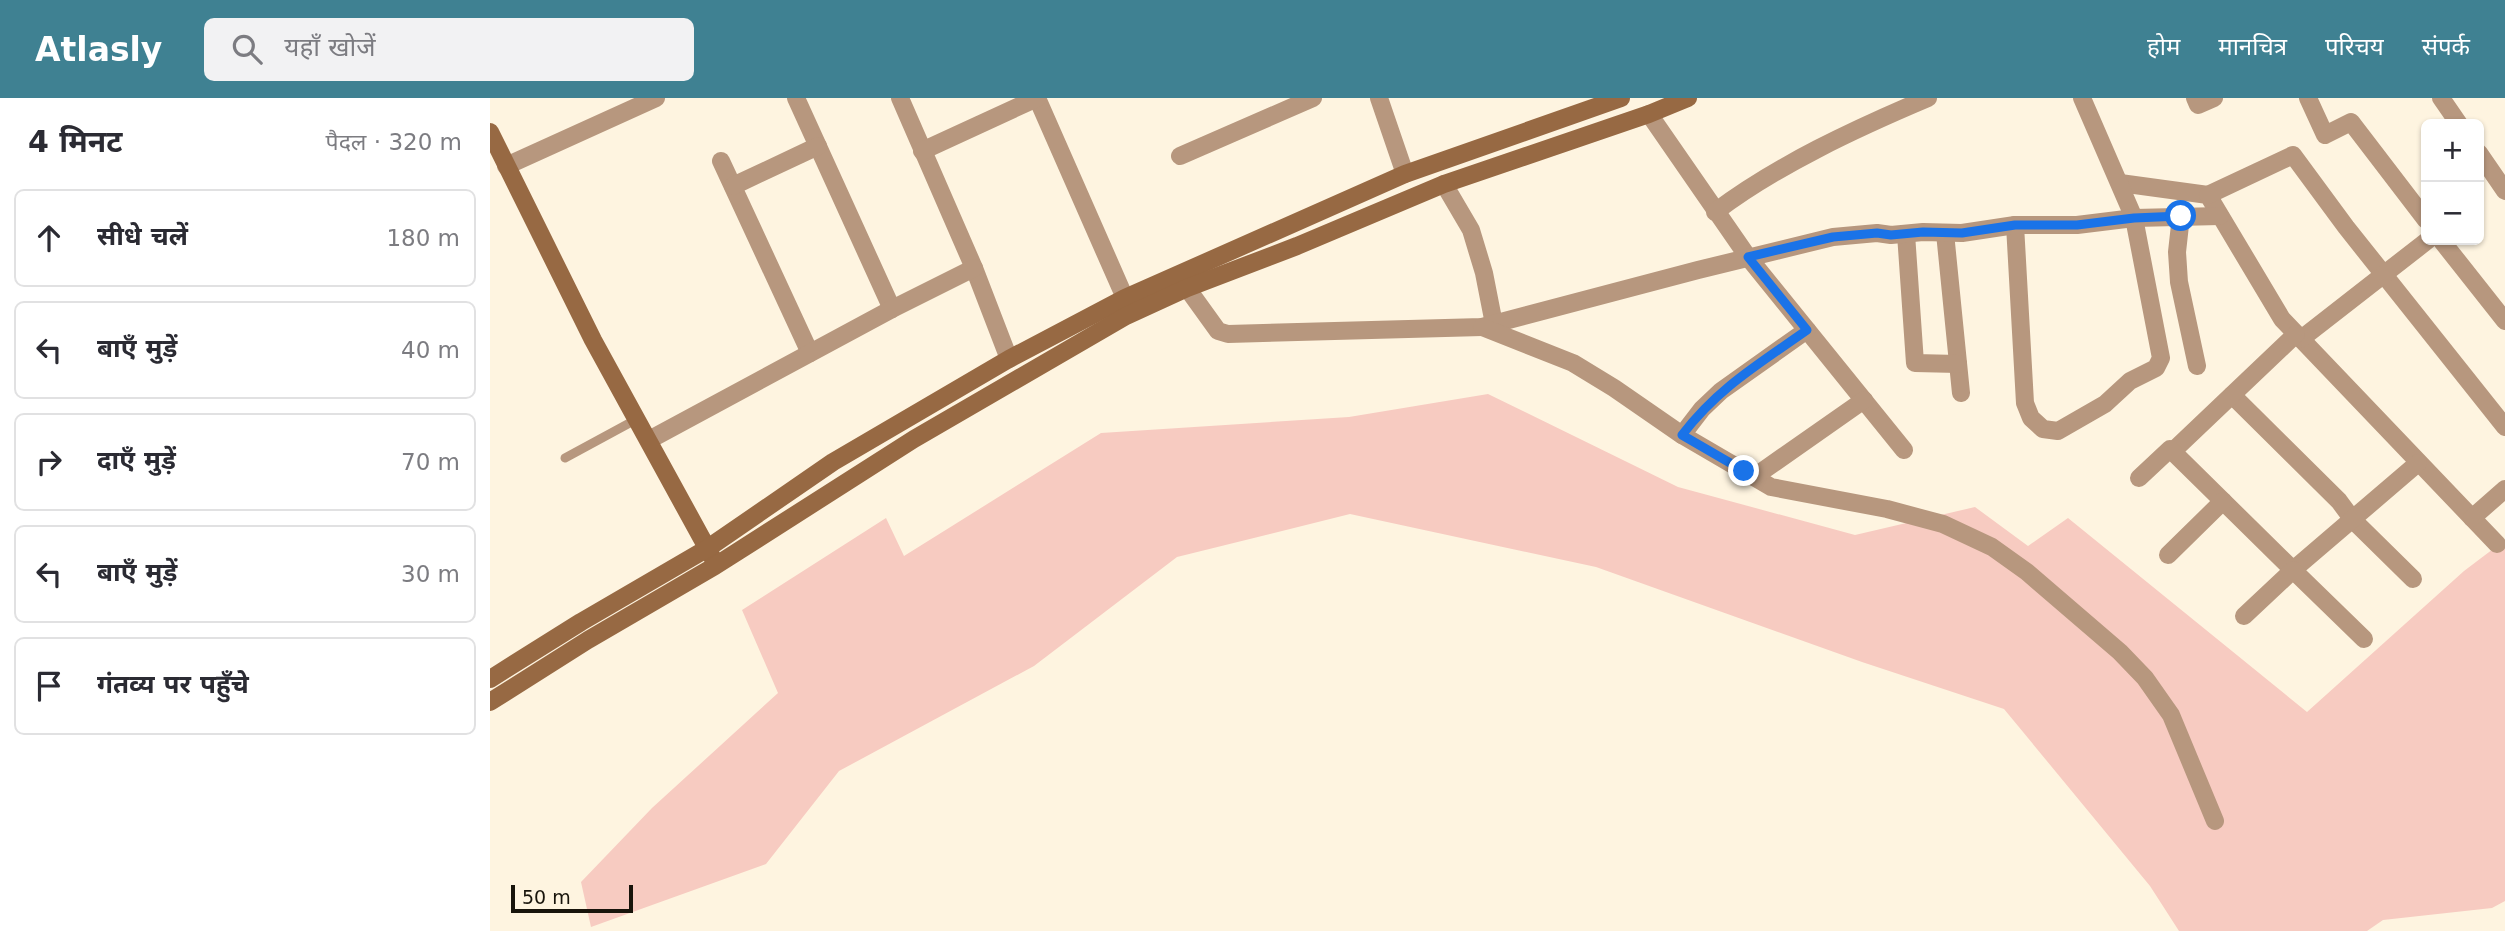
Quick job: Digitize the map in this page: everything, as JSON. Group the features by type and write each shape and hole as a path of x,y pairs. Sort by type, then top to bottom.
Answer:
{"street":[{"path":"506,166 656,98"},
{"path":"796,98 892,309"},
{"path":"900,98 974,268 1009,359"},
{"path":"922,151 1037,98 1125,298"},
{"path":"1180,156 1313,98"},
{"path":"1379,98 1405,174"},
{"path":"490,680 581,622 708,548 833,462 1009,359 1125,298 1405,174 1621,98"},
{"path":"490,702 587,640 715,566 914,439 1126,316 1187,288 1297,246 1444,184 1650,114 1688,98"},
{"path":"1715,212 1743,191 1873,121 1928,98"},
{"path":"2015,225 2025,403 2031,418 2043,429 2058,431 2105,404 2130,381 2156,368 2161,358 2134,218 2082,98"},
{"path":"2195,98 2198,105 2214,98"},
{"path":"2309,98 2325,135 2351,122 2421,213"},
{"path":"2441,98 2456,119"},
{"path":"1650,114 1748,257 1904,450"},
{"path":"490,132 593,340 708,548 715,566"},
{"path":"733,186 818,146"},
{"path":"2120,183 2208,195 2293,155 2383,274 2505,427"},
{"path":"2484,160 2505,191"},
{"path":"721,161 810,353"},
{"path":"1444,184 1471,230 1484,273 1488,326"},
{"path":"2208,195 2282,319 2497,544"},
{"path":"2181,216 2177,252 2179,282 2197,366"},
{"path":"1187,288 1218,331 1228,334 1488,326 1833,237 1877,233 1962,233 2015,225 2077,225 2134,218 2220,216"},
{"path":"1945,233 1961,393"},
{"path":"1906,234 1915,363 1958,364"},
{"path":"2172,452 2298,336 2421,245"},
{"path":"2445,245 2505,321"},
{"path":"649,440 892,309 974,268"},
{"path":"1488,326 1573,363 1682,435 1770,487 1887,509 1943,524 1992,547 2027,572 2110,643 2145,678 2171,715 2215,821"},
{"path":"1682,435 1721,391 1807,330"},
{"path":"2232,395 2413,579"},
{"path":"1754,477 1864,400"},
{"path":"2139,478 2170,449 2364,639"},
{"path":"2244,616 2293,570 2418,463"},
{"path":"2472,518 2505,489"},
{"path":"2168,555 2223,501"}],"lane":[{"path":"565,458 638,419"}],"shaded area":[{"path":"1488,394 1678,487 1855,535 1975,507 2028,546 2068,518 2307,712 2464,571 2505,540 2505,901 2492,908 2383,920 2367,931 2179,931 2150,886 2004,709 1862,662 1596,567 1350,514 1177,557 1034,666 839,771 766,864 591,927 581,882 652,808 778,693 742,610 886,518 904,556 1101,433 1349,417"}],"route":[{"path":"1744,471 1682,435 1721,391 1807,330 1748,257 1833,237 1877,233 1962,233 2015,225 2077,225 2181,216"}]}
